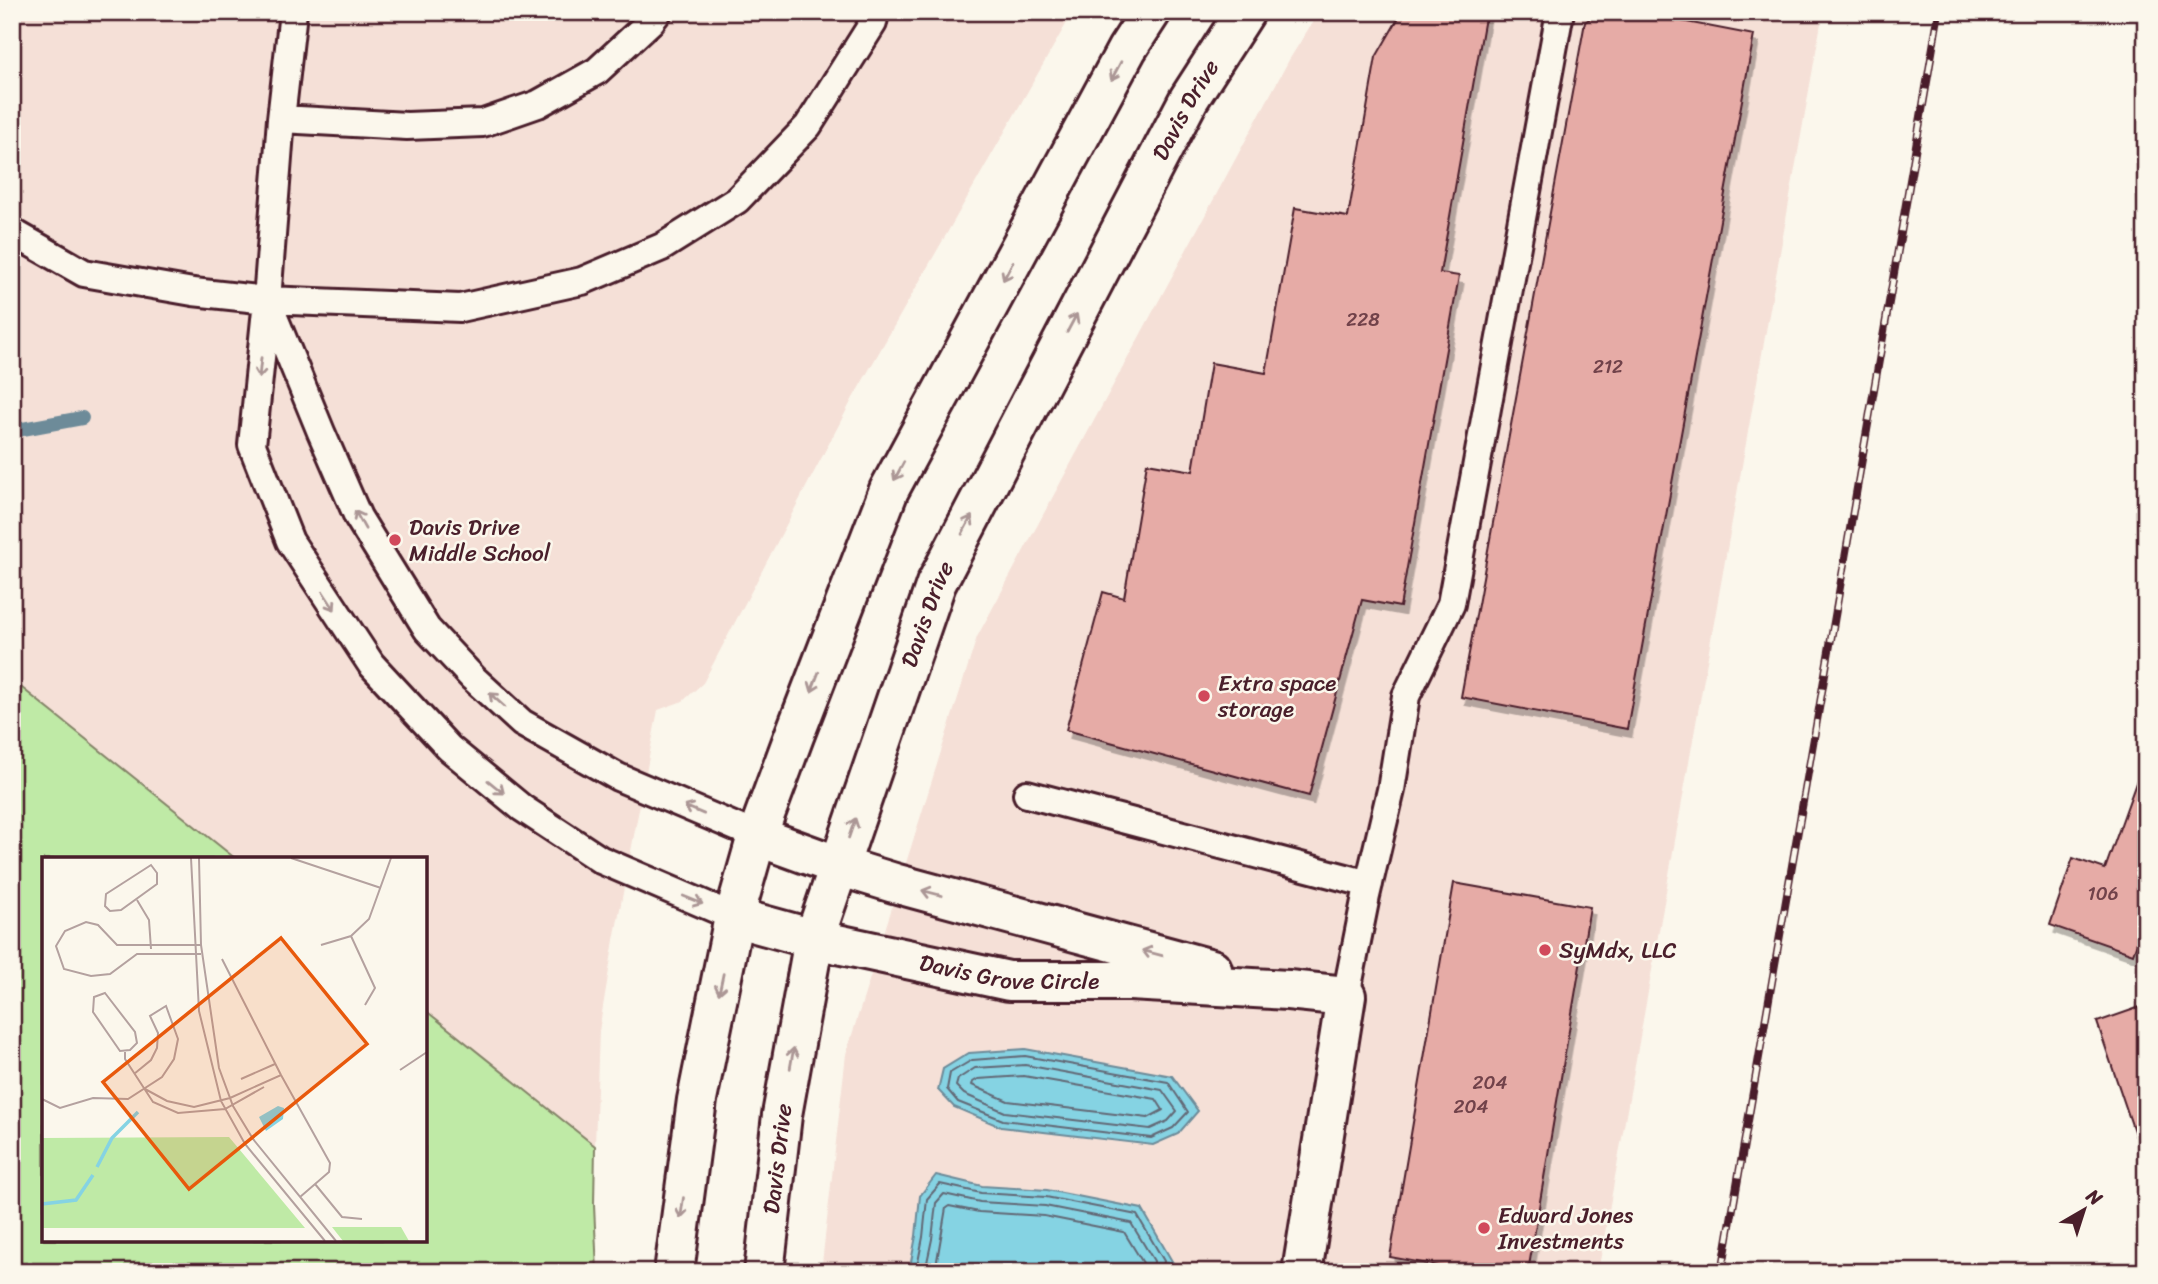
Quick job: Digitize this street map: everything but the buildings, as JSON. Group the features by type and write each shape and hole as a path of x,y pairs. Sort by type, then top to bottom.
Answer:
{"main road":[{"path":"674,1272 697,1100 734,917 757,836 889,490 1127,50 1151,12"},
{"name":"Davis Drive","path":"764,1272 782,1115 814,939 936,584 1189,99 1245,12"},
{"name":"Davis Grove Circle","path":"757,836 894,883 1288,990"},
{"name":"Davis Grove Circle","path":"734,917 814,939 1009,981 1130,981 1346,996"},
{"path":"1302,1272 1346,996"}],"lane":[{"path":"293,12 252,445 290,541 371,664 449,748 522,808 601,860 734,917"},
{"path":"281,119 407,126 483,122 538,104 597,71 658,12"},
{"path":"12,232 84,272 193,292 267,300 460,308 582,281 662,247 737,200 808,126 873,23 875,12"},
{"path":"1346,996 1391,790 1406,696 1451,604 1560,12"},
{"path":"267,300 358,517 427,629 473,678 522,723 618,777 757,836"},
{"path":"1027,794 1369,884"}],"shaded area":[{"name":"Davis Drive Middle School","path":"12,12 1073,12 853,398 703,683 683,701 658,710 599,1031 595,1146 427,1018 427,857 228,857 12,684"},
{"path":"1319,12 1823,12 1598,1272 821,1272 846,1054 977,637 1289,60"}],"green space":[{"path":"12,680 233,857 42,857 42,1242 427,1242 427,1012 595,1146 597,1272 12,1272"}],"water":[{"path":"1025,1049 1172,1076 1198,1111 1178,1134 1153,1145 1001,1127 954,1107 938,1090 943,1069 969,1053"},
{"path":"936,1175 982,1186 1047,1190 1142,1209 1173,1263 1167,1272 909,1272 920,1196"}],"waterway":[{"path":"12,431 82,418"}],"railway":[{"path":"1722,1272 1939,12"}],"place":[{"name":"Davis Drive Middle School","path":"395,540"},
{"name":"Extra space storage","path":"1204,696"},
{"name":"SyMdx, LLC","path":"1545,950"},
{"name":"Edward Jones Investments","path":"1484,1228"}]}
